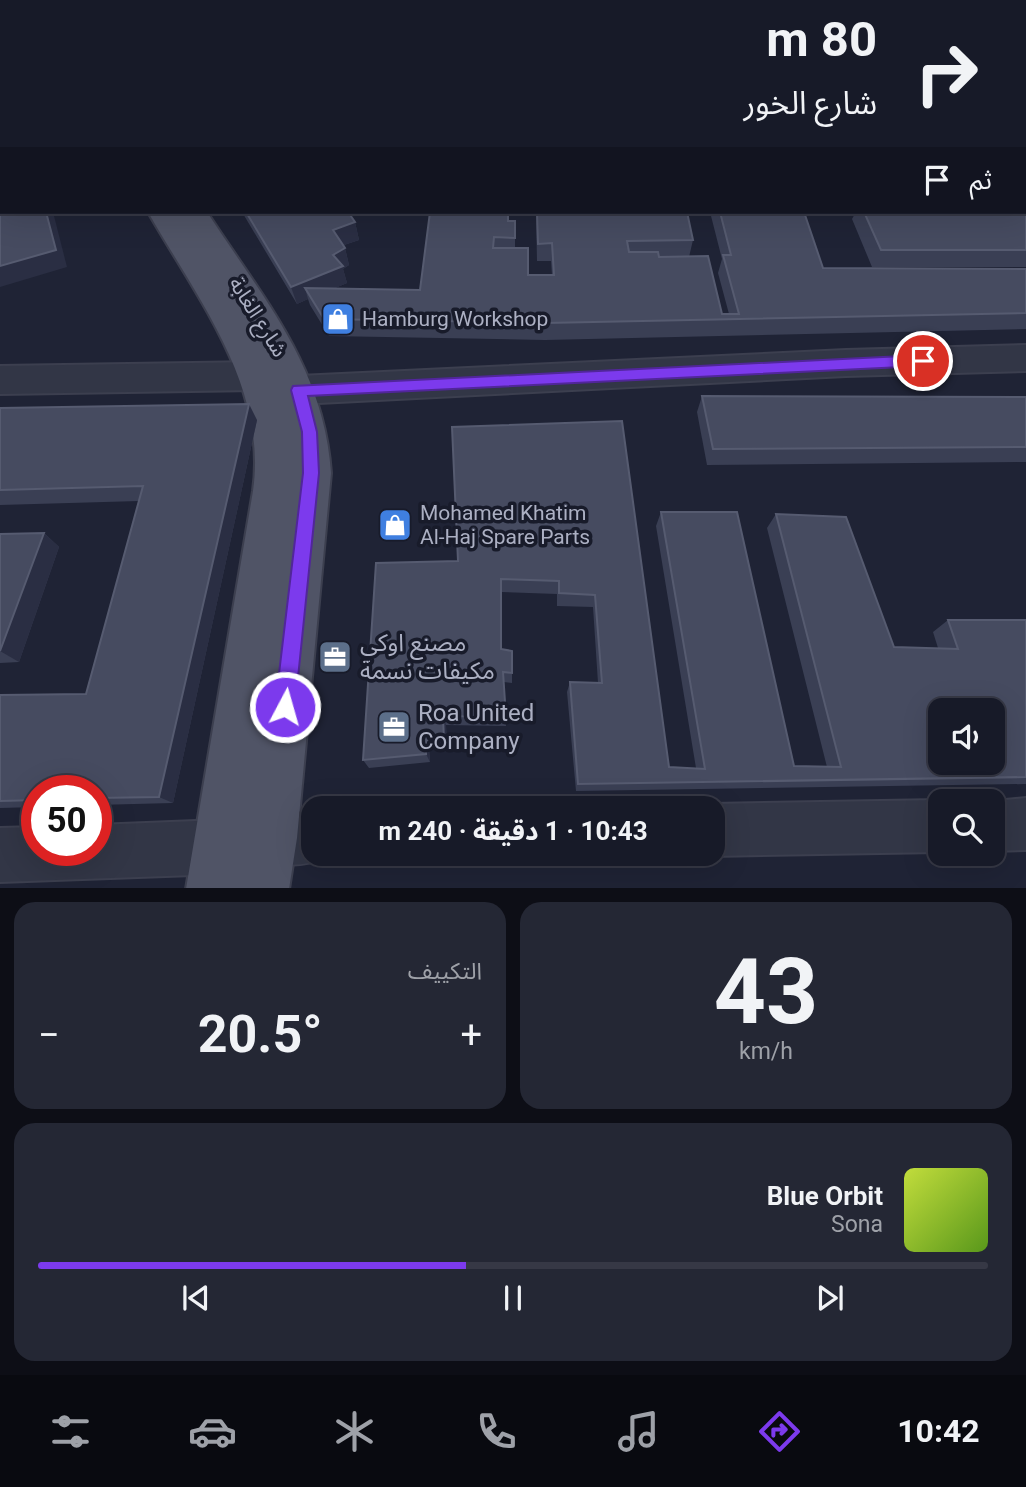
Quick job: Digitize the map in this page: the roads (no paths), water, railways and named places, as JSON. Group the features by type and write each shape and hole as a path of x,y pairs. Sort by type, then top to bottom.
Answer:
{"main road":[{"name":"شارع الغابة","path":"164,214 256,376 273,423 277,468 255,852 262,888"},
{"name":"شارع الغابة","path":"193,214 287,364 299,390 310,432 311,473 255,852"}],"street":[{"path":"299,390 846,363 1026,358"},
{"path":"0,380 256,376"},
{"path":"1005,825 1026,824"},
{"path":"725,830 928,826"},
{"path":"0,855 255,852"}],"place":[{"name":"Hamburg Workshop","path":"338,319"},
{"name":"Mohamed Khatim Al-Haj Spare Parts","path":"395,525"},
{"name":"مصنع اوكي مكيفات نسمة","path":"335,657"},
{"name":"Roa United Company","path":"394,727"}]}
